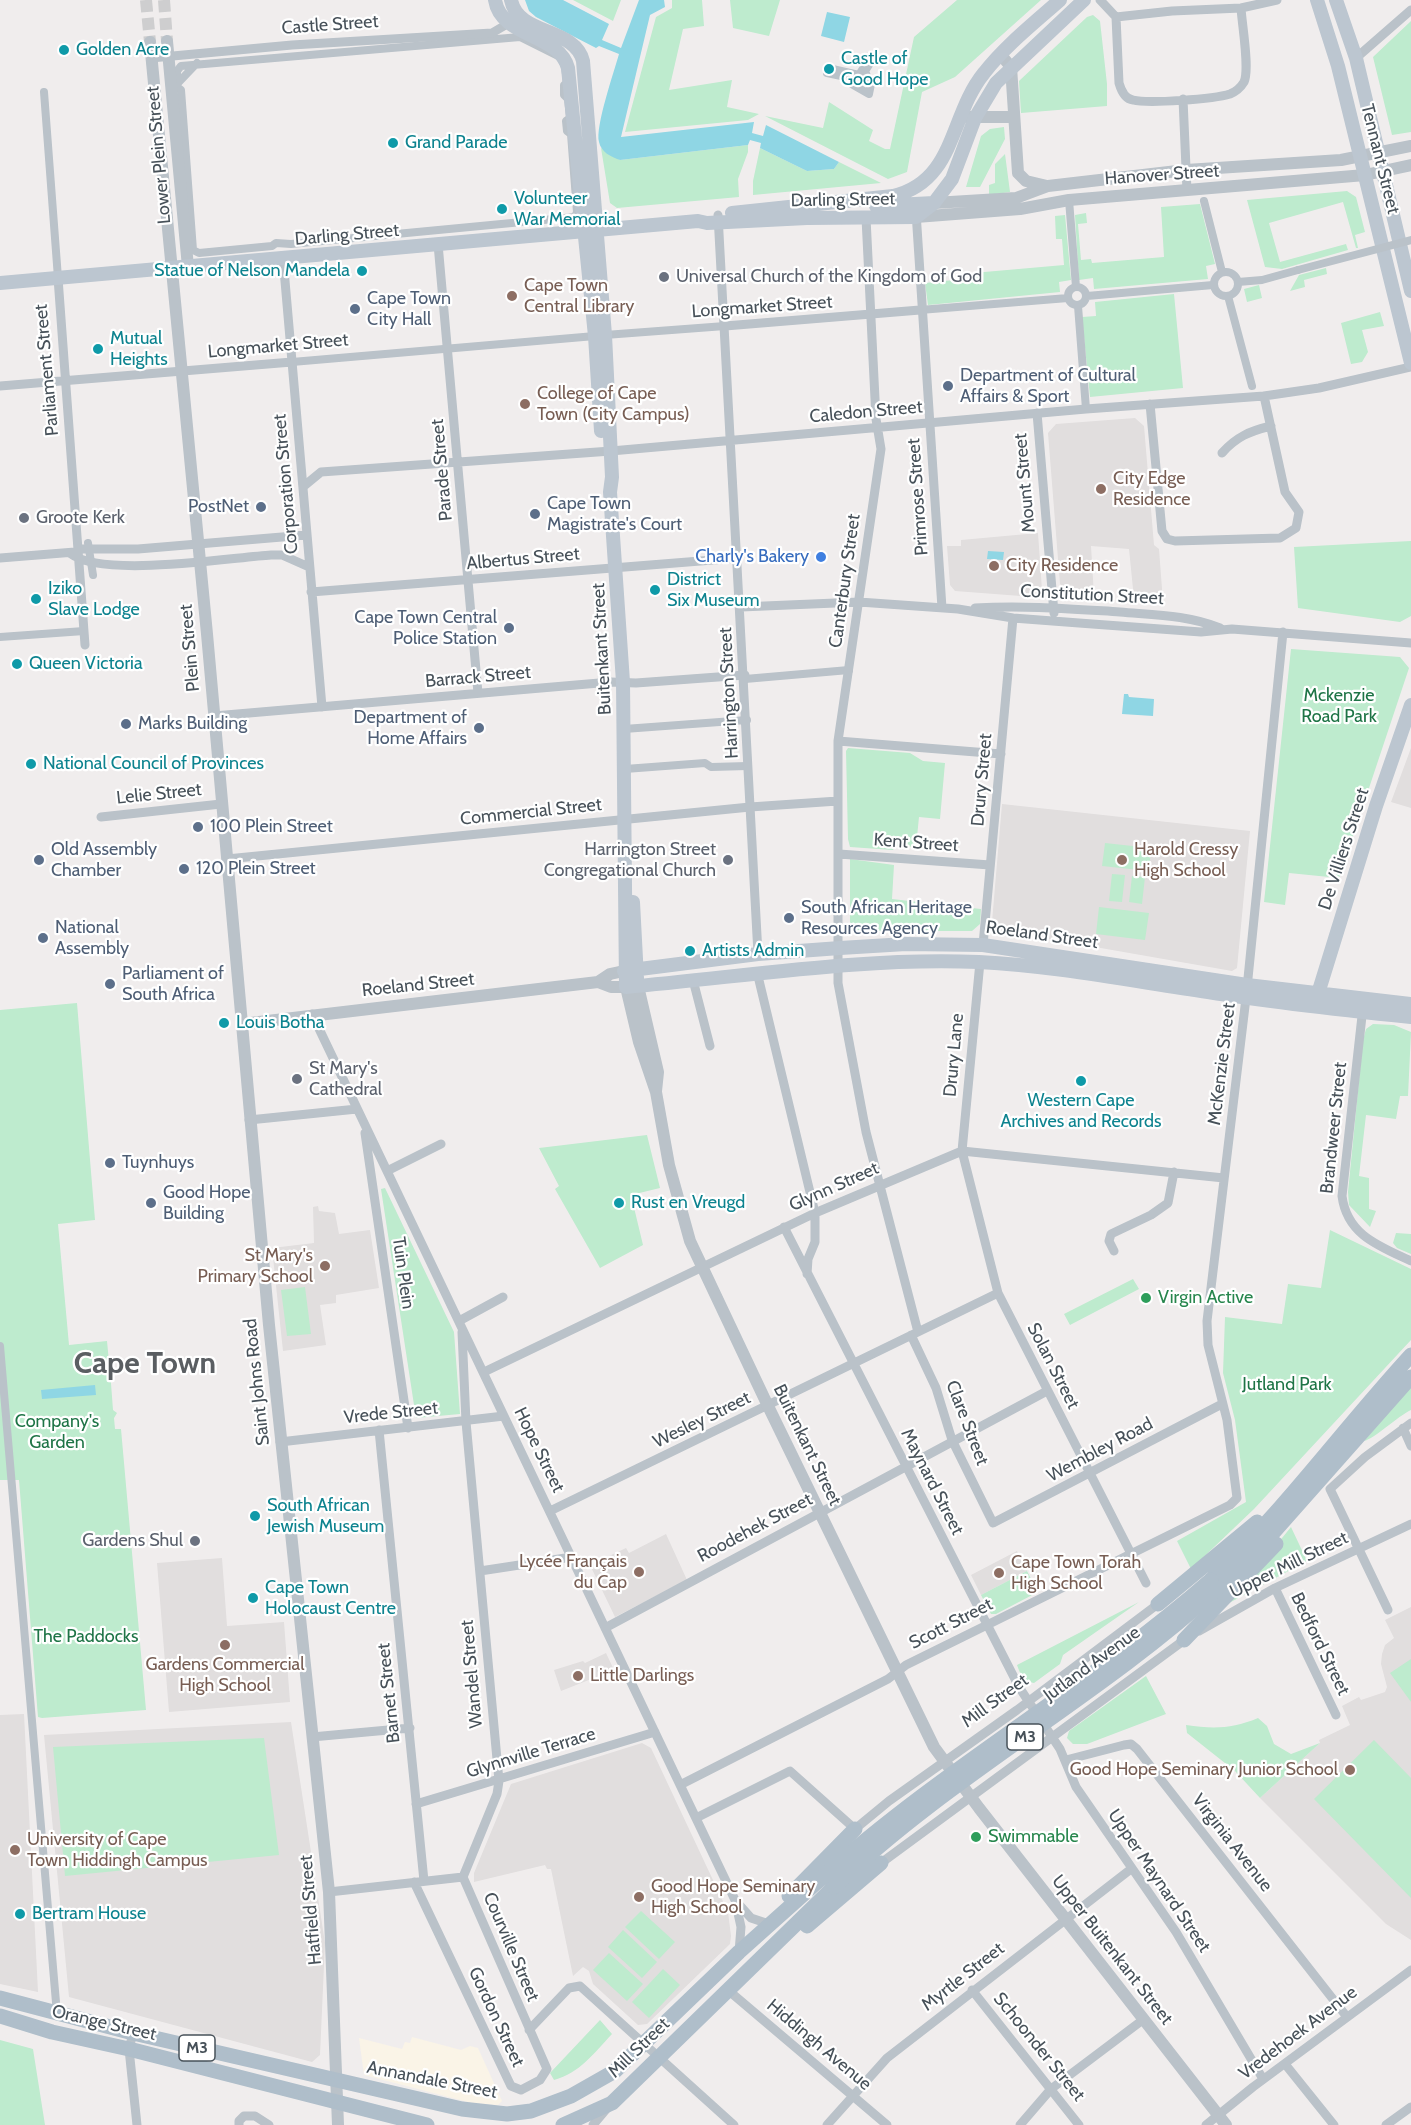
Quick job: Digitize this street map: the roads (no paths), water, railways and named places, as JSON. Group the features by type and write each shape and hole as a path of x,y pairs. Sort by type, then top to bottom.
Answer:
{"main road":[{"path":"495,0 501,15 568,43 582,56 591,231"},
{"path":"511,0 514,20"},
{"name":"Darling Street","path":"0,283 698,221 906,193 928,179 939,166 960,116 983,73 1060,0"},
{"path":"808,205 915,211 934,203 952,179 975,118 996,82 1084,0"},
{"name":"Tennant Street","path":"1317,0 1336,58 1411,365"},
{"name":"Tennant Street","path":"1336,0 1356,58 1411,291"},
{"name":"Darling Street","path":"718,219 866,218 915,211"},
{"name":"Buitenkant Street","path":"591,231 623,682 632,987"},
{"name":"De Villiers Street","path":"1317,999 1376,806 1411,705"},
{"name":"Roeland Street","path":"630,970 758,954 840,948 906,944 983,945 1247,991"},
{"name":"Roeland Street","path":"632,987 758,972 893,963 980,962 1033,966 1317,999 1364,1005 1411,1017"},
{"name":"Roeland Street","path":"1364,1005 1411,1004"},
{"name":"Jutland Avenue","path":"1214,1584 1279,1512 1363,1407 1411,1355"},
{"name":"Jutland Avenue","path":"742,1978 829,1882 900,1811 1214,1584 1264,1543 1325,1484 1411,1377"},
{"path":"1184,1640 1269,1553 1325,1484"},
{"path":"1158,1604 1298,1489"},
{"path":"772,1921 786,1900 855,1829"},
{"path":"742,1978 772,1956 881,1863"},
{"name":"Jutland Avenue","path":"772,1921 829,1882"},
{"name":"Mill Street","path":"643,2044 772,1921"},
{"name":"Mill Street","path":"612,2103 742,1978"},
{"name":"Orange Street","path":"0,1998 57,2015 337,2081"},
{"name":"Orange Street","path":"0,2016 52,2032 129,2049 338,2103"},
{"name":"Annandale Street","path":"337,2081 462,2109 517,2113 554,2104 594,2085 615,2071 643,2044"},
{"name":"M3","path":"338,2103 427,2125"},
{"name":"M3","path":"563,2125 612,2103"}],"street":[{"path":"1100,0 1113,9 1172,11 1241,8 1276,0"},
{"path":"1113,9 1119,83 1123,93 1133,100 1182,99 1229,94 1242,85 1246,74 1241,8"},
{"path":"1356,58 1411,10"},
{"name":"Castle Street","path":"152,58 292,45 492,33 514,20"},
{"path":"520,37 560,57 564,62 567,83 564,86 564,96 568,99 570,118 566,121 567,131 571,134 577,214 569,219 195,252 191,243 194,239 181,90 177,84 178,68 197,63 520,37"},
{"name":"Lower Plein Street","path":"167,41 188,267"},
{"name":"Lower Plein Street","path":"150,42 172,268"},
{"path":"871,55 874,57 865,72 867,76 865,81 871,84 869,94 854,83 848,82 846,77 827,73 828,68 859,75 871,55"},
{"path":"1001,55 1011,67 1018,173 1032,184 1048,186"},
{"name":"Parliament Street","path":"44,92 76,554 85,645"},
{"path":"1182,99 1188,191"},
{"path":"960,116 1014,117"},
{"name":"Hanover Street","path":"934,203 1016,198 1048,186 1186,170 1360,158 1411,146"},
{"name":"Hanover Street","path":"915,211 1020,209 1069,200 1365,175 1411,165"},
{"path":"1069,200 1076,287"},
{"path":"1204,201 1222,272"},
{"name":"Primrose Street","path":"915,211 942,608"},
{"name":"Canterbury Street","path":"866,218 881,449 838,741 839,990 879,1185"},
{"name":"Harrington Street","path":"718,219 745,677 758,954"},
{"path":"1238,282 1262,280 1411,240"},
{"name":"Parade Street","path":"438,244 478,693"},
{"name":"Corporation Street","path":"283,258 322,707"},
{"name":"Plein Street","path":"172,268 242,1024"},
{"path":"1222,272 1230,272 1238,282 1234,292 1228,296 1221,295 1213,285 1214,279 1222,272"},
{"path":"1087,296 1213,285"},
{"path":"1076,287 1085,291 1087,296 1086,301 1078,306"},
{"path":"1068,298 1071,289 1076,287"},
{"path":"1228,296 1252,386"},
{"path":"920,310 1068,298"},
{"path":"1068,298 1070,302 1078,306"},
{"path":"1078,306 1086,409"},
{"name":"Longmarket Street","path":"0,386 920,310"},
{"name":"Caledon Street","path":"321,472 607,451 1037,413 1264,396 1319,388 1411,365"},
{"path":"1150,404 1162,531 1167,539 1174,541 1280,538 1296,528 1299,512 1285,492 1264,396"},
{"name":"Mount Street","path":"1037,413 1054,607 1053,621"},
{"path":"1222,453 1232,441 1249,432 1271,426"},
{"path":"300,453 308,465 321,472 304,486"},
{"path":"0,558 76,554 89,546 198,544 306,535"},
{"path":"89,546 93,576"},
{"path":"76,554 90,564 127,566 282,555 309,567"},
{"name":"Albertus Street","path":"311,592 738,558"},
{"name":"Constitution Street","path":"741,607 859,602 958,609 1054,607 1199,620 1222,628"},
{"name":"Constitution Street","path":"958,609 1013,618 1201,632 1222,628 1411,643"},
{"name":"Drury Street","path":"983,945 1013,618"},
{"path":"0,637 84,631"},
{"name":"McKenzie Street","path":"1237,1498 1227,1420 1208,1345 1207,1322 1247,991 1283,632"},
{"name":"Barrack Street","path":"214,716 623,682 849,670"},
{"path":"624,729 747,720"},
{"path":"838,741 1001,754"},
{"path":"625,769 705,763 711,767 748,766"},
{"name":"Commercial Street","path":"227,859 750,807 838,801"},
{"name":"Lelie Street","path":"101,817 221,804"},
{"name":"Kent Street","path":"839,854 990,865"},
{"name":"Drury Lane","path":"962,1151 980,962"},
{"name":"Roeland Street","path":"242,1024 598,982 610,974 630,970"},
{"path":"758,972 815,1213 815,1242 808,1259 807,1276"},
{"path":"693,980 710,1046"},
{"name":"Roeland Street","path":"598,982 611,987 632,987"},
{"name":"Buitenkant Street","path":"632,987 658,1072 656,1092 677,1199 686,1231 768,1406 934,1747 970,1796"},
{"name":"Brandweer Street","path":"1364,1005 1343,1185 1343,1208 1360,1234 1411,1261"},
{"name":"Hope Street","path":"312,1014 735,1900 741,1928 738,1952"},
{"name":"Saint Johns Road","path":"242,1024 280,1442 312,1737"},
{"path":"249,1120 357,1109"},
{"name":"Tuin Plein","path":"364,1124 408,1428"},
{"path":"387,1171 441,1144"},
{"name":"Glynn Street","path":"484,1372 783,1227 962,1151 1224,1179"},
{"name":"Solan Street","path":"962,1151 998,1293 1146,1583"},
{"path":"1114,1251 1109,1241 1111,1234 1151,1215 1168,1203 1174,1172"},
{"name":"Clare Street","path":"879,1185 915,1333 936,1388 952,1440 993,1523"},
{"name":"Maynard Street","path":"783,1227 986,1625 1029,1702"},
{"name":"Wesley Street","path":"550,1511 998,1293"},
{"path":"460,1324 502,1297"},
{"name":"Wandel Street","path":"460,1324 466,1422 499,1781 497,1794 463,1877"},
{"path":"0,1346 57,2015"},
{"name":"Roodehek Street","path":"605,1628 1047,1391"},
{"name":"Wembley Road","path":"993,1523 1222,1404"},
{"name":"Vrede Street","path":"280,1442 504,1416"},
{"path":"1388,1610 1325,1484 1407,1426 1411,1446"},
{"name":"Barnet Street","path":"379,1430 410,1728 419,1882"},
{"name":"Scott Street","path":"680,1785 898,1672 906,1665 1230,1505 1237,1498"},
{"name":"Upper Mill Street","path":"1184,1640 1275,1588 1411,1524"},
{"path":"480,1571 572,1557"},
{"name":"Bedford Street","path":"1275,1588 1336,1715"},
{"name":"Mill Street","path":"855,1829 889,1801 1029,1702 1158,1604"},
{"path":"881,1863 1184,1640"},
{"name":"Upper Maynard Street","path":"1029,1702 1066,1760 1076,1787 1176,1932 1263,2079"},
{"path":"312,1737 410,1728"},
{"name":"Glynnville Terrace","path":"416,1804 499,1781 655,1732"},
{"name":"Hatfield Street","path":"312,1737 329,1892 338,2125"},
{"name":"Virginia Avenue","path":"1066,1760 1124,1745 1131,1744 1137,1749 1347,2017"},
{"path":"696,1818 790,1771 855,1829"},
{"name":"Upper Buitenkant Street","path":"970,1796 1222,2120"},
{"name":"Myrtle Street","path":"827,2125 886,2058 1131,1869"},
{"path":"329,1892 463,1877"},
{"name":"Courville Street","path":"463,1877 529,2030"},
{"name":"Gordon Street","path":"419,1882 511,2086 516,2090 540,2080 547,2069 529,2030"},
{"name":"Hope Street","path":"735,1900 751,1918 772,1921"},
{"name":"Vredehoek Avenue","path":"1206,2125 1222,2120 1263,2079 1411,1970"},
{"path":"529,2030 568,1988 575,1985 585,1989 734,2125"},
{"name":"Schoonder Street","path":"972,1990 1079,2125"},
{"name":"Hiddingh Avenue","path":"729,1991 887,2125"},
{"path":"1020,2125 1051,2090 1143,2019"},
{"path":"134,2033 129,2049 137,2125"},
{"path":"1285,2064 1334,2125"},
{"name":"Mill Street","path":"593,2125 612,2103"},
{"path":"1386,2125 1411,2107"},
{"path":"239,2125 239,2121 244,2116 255,2116 269,2125"}],"water":[{"path":"525,0 563,0 609,24 602,40 621,48 639,0 664,0 665,7 650,15 621,137 754,122 752,133 763,136 766,125 839,162 834,169 807,171 760,148 761,143 750,140 748,145 620,160 607,154 599,142 600,124 619,54 599,46 596,48 536,17 529,11"},
{"path":"827,12 850,17 844,42 821,36"},
{"path":"988,551 1004,552 1003,560 987,559"},
{"path":"1124,694 1128,694 1129,697 1154,699 1153,716 1122,714"},
{"path":"95,1385 96,1395 42,1399 41,1390"}],"tunnel":[{"path":"146,0 150,42"},
{"path":"164,0 167,41"}],"place":[{"name":"Golden Acre","path":"64,50"},
{"name":"Castle of Good Hope","path":"829,69"},
{"name":"Grand Parade","path":"393,143"},
{"name":"Volunteer War Memorial","path":"502,209"},
{"name":"Statue of Nelson Mandela","path":"362,271"},
{"name":"Universal Church of the Kingdom of God","path":"664,277"},
{"name":"Cape Town Central Library","path":"512,296"},
{"name":"Cape Town City Hall","path":"355,309"},
{"name":"Mutual Heights","path":"98,349"},
{"name":"Department of Cultural Affairs & Sport","path":"948,386"},
{"name":"College of Cape Town (City Campus)","path":"525,404"},
{"name":"City Edge Residence","path":"1101,489"},
{"name":"PostNet","path":"261,507"},
{"name":"Cape Town Magistrate's Court","path":"535,514"},
{"name":"Groote Kerk","path":"24,518"},
{"name":"Charly's Bakery","path":"821,557"},
{"name":"City Residence","path":"994,566"},
{"name":"District Six Museum","path":"655,590"},
{"name":"Iziko Slave Lodge","path":"36,599"},
{"name":"Cape Town Central Police Station","path":"509,628"},
{"name":"Queen Victoria","path":"17,664"},
{"name":"Marks Building","path":"126,724"},
{"name":"Department of Home Affairs","path":"479,728"},
{"name":"National Council of Provinces","path":"31,764"},
{"name":"100 Plein Street","path":"198,827"},
{"name":"Old Assembly Chamber","path":"39,860"},
{"name":"Harrington Street Congregational Church","path":"728,860"},
{"name":"Harold Cressy High School","path":"1122,860"},
{"name":"120 Plein Street","path":"184,869"},
{"name":"South African Heritage Resources Agency","path":"789,918"},
{"name":"National Assembly","path":"43,938"},
{"name":"Artists Admin","path":"690,951"},
{"name":"Parliament of South Africa","path":"110,984"},
{"name":"Louis Botha","path":"224,1023"},
{"name":"St Mary's Cathedral","path":"297,1079"},
{"name":"Western Cape Archives and Records","path":"1081,1081"},
{"name":"Tuynhuys","path":"110,1163"},
{"name":"Good Hope Building","path":"151,1203"},
{"name":"Rust en Vreugd","path":"619,1203"},
{"name":"St Mary's Primary School","path":"325,1266"},
{"name":"Virgin Active","path":"1146,1298"},
{"name":"South African Jewish Museum","path":"255,1516"},
{"name":"Gardens Shul","path":"195,1541"},
{"name":"Lycée Français du Cap","path":"639,1572"},
{"name":"Cape Town Torah High School","path":"999,1573"},
{"name":"Cape Town Holocaust Centre","path":"253,1598"},
{"name":"Gardens Commercial High School","path":"225,1645"},
{"name":"Little Darlings","path":"578,1676"},
{"name":"Good Hope Seminary Junior School","path":"1350,1770"},
{"name":"Swimmable","path":"976,1837"},
{"name":"University of Cape Town Hiddingh Campus","path":"15,1850"},
{"name":"Good Hope Seminary High School","path":"639,1897"},
{"name":"Bertram House","path":"20,1914"}],"district":[{"name":"Cape Town","path":"145,1364"}],"park label":[{"name":"Mckenzie Road Park","path":"1339,706"},
{"name":"Jutland Park","path":"1287,1385"},
{"name":"Company's Garden","path":"57,1432"},
{"name":"The Paddocks","path":"86,1637"}]}
